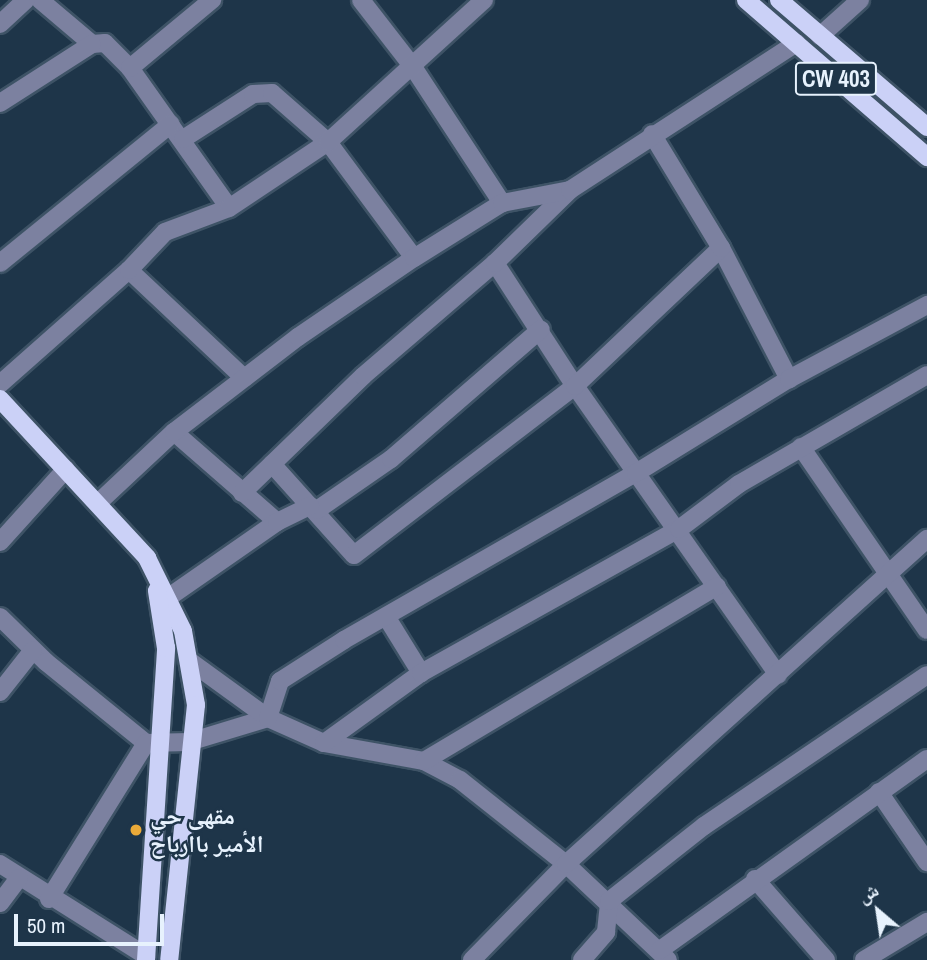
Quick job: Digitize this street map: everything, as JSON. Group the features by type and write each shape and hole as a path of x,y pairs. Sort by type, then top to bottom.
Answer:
{"main road":[{"name":"CW 403","path":"746,0 927,157"},
{"name":"CW 403","path":"779,0 927,127"},
{"path":"0,399 147,558 169,597 191,662 196,705 189,742 169,960"},
{"path":"146,958 152,743 166,648 164,616 147,558"}],"street":[{"path":"0,23 26,0"},
{"path":"40,0 92,44"},
{"path":"130,68 212,0"},
{"path":"361,0 413,67 502,203"},
{"path":"0,384 129,270 165,232 229,208 328,142 484,0"},
{"path":"820,36 860,0"},
{"path":"0,81 7,99 92,44 105,43 130,68 183,139 229,208"},
{"path":"242,493 363,376 495,262 570,190 652,134 796,43"},
{"path":"183,139 253,94 272,93 328,142 414,258"},
{"path":"0,263 171,124"},
{"path":"652,134 720,248 789,379"},
{"path":"98,503 174,432 244,377 414,258 502,203 570,190"},
{"path":"272,464 354,555 575,386 720,248"},
{"path":"495,262 541,329 575,386 636,474 679,529 778,675"},
{"path":"129,270 244,377"},
{"path":"268,718 280,681 636,474 789,379 927,305"},
{"path":"169,597 277,522 313,508 391,459 541,329"},
{"path":"324,743 361,712 421,673 679,529 801,447 927,375"},
{"path":"174,432 277,522"},
{"path":"801,447 892,573 927,629"},
{"path":"0,542 66,469"},
{"path":"472,960 566,864 927,539"},
{"path":"424,761 717,586"},
{"path":"0,617 33,650 152,743 189,742 268,718"},
{"path":"387,618 421,673"},
{"path":"0,692 33,650"},
{"path":"191,662 268,718 324,743 424,761 490,800 609,901 664,955 755,880 927,759"},
{"path":"582,960 606,932 609,901 704,826 927,675"},
{"path":"49,899 152,743"},
{"path":"879,792 927,862"},
{"path":"0,864 49,899 146,958"},
{"path":"0,903 19,878"},
{"path":"755,880 826,960"},
{"path":"864,960 927,922"}],"place":[{"name":"مقهى حي الأمير باارباح","path":"136,830"}]}
